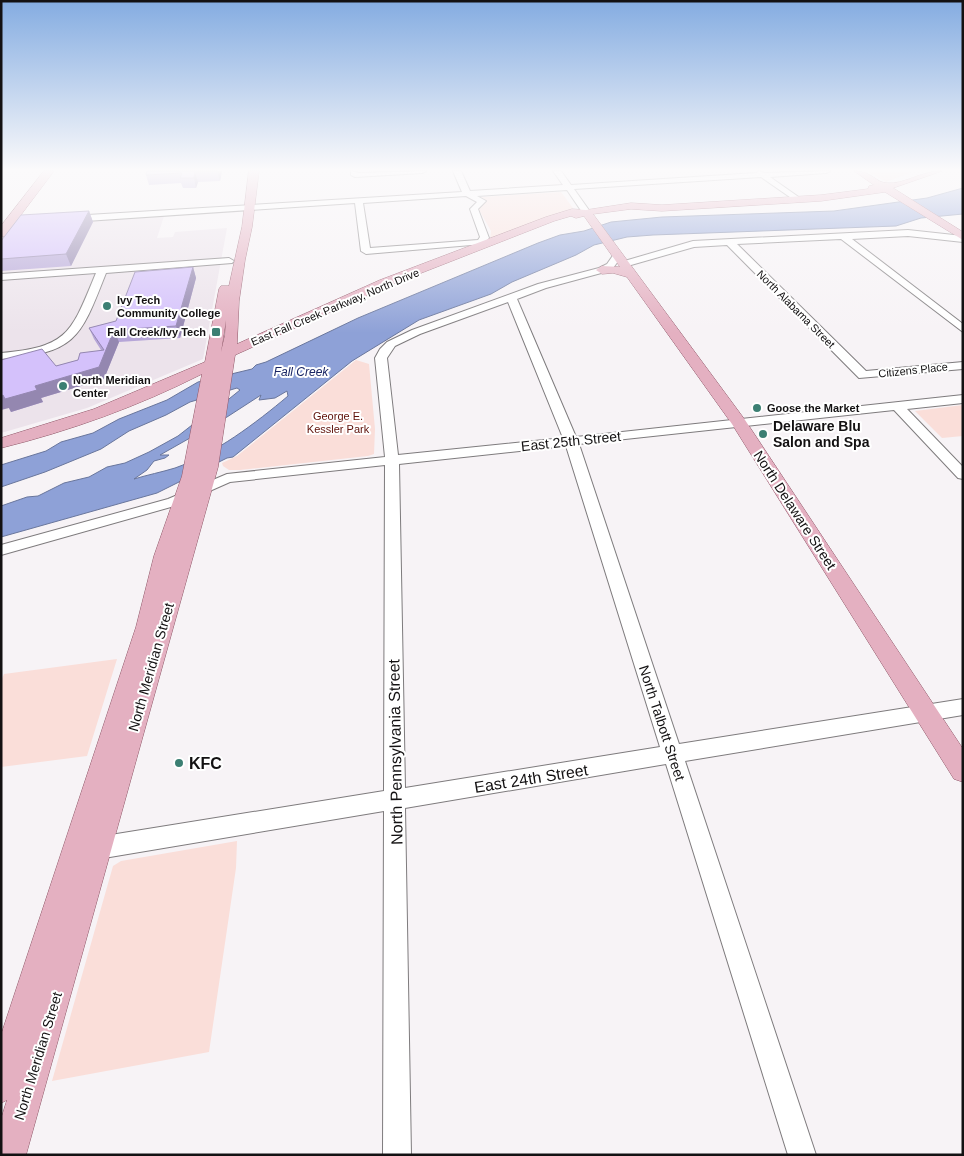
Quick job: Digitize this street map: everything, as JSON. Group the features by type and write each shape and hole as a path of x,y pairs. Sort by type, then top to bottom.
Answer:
{"main road":[{"name":"North Meridian Street","path":"1,1086 147,627 164,556 183,498 209,467 230,261 240,225"},
{"name":"North Meridian Street","path":"8,1155 98,848 197,482 219,367 234,319 233,301 242,225"},
{"name":"East Fall Creek Parkway, North Drive","path":"219,367 391,280 535,225"},
{"name":"East Fall Creek Parkway, North Drive","path":"219,367 390,289 561,225"},
{"name":"North Delaware Street","path":"596,225 739,423 963,771"},
{"path":"939,225 963,238"},
{"path":"602,270 618,270 622,262"},
{"path":"1,443 96,414 219,367"}],"street":[{"path":"362,225 366,251 481,241 485,238 480,225"},
{"path":"511,297 563,279 602,270 622,262 689,244 947,231"},
{"path":"843,236 963,328"},
{"name":"North Alabama Street","path":"729,242 864,375"},
{"path":"1,277 230,261"},
{"path":"1,356 40,350 66,339 75,329 102,270"},
{"name":"North Pennsylvania Street","path":"396,1155 396,800 392,460 380,362 384,351 395,341 511,297"},
{"name":"North Talbott Street","path":"511,297 571,441 802,1155"},
{"name":"Citizens Place","path":"864,375 963,365"},
{"name":"East 25th Street","path":"197,482 963,399"},
{"path":"897,406 963,475"},
{"path":"1,550 183,498"},
{"name":"East 24th Street","path":"98,848 963,707"}],"shaded area":[{"name":"Ivy Tech Community College","path":"1,225 161,225 157,238 173,237 175,232 227,228 203,359 87,408 1,433"}],"green space":[{"path":"488,225 529,225 490,240 491,231"},
{"name":"George E. Kessler Park","path":"356,360 369,364 375,429 374,454 240,470 229,470 223,466 222,463 237,456"},
{"path":"963,405 963,436 942,438 915,411"},
{"path":"117,659 87,756 1,767 1,681 4,674"},
{"path":"237,841 236,868 209,1052 52,1081 113,866 121,861"}],"water":[{"name":"Fall Creek","path":"602,225 899,225 653,235 627,237 594,245 576,255 512,282 491,294 419,320 352,361 233,457 227,458 157,493 1,537 1,506 27,497 38,496 64,483 89,477 107,467 125,463 149,452 178,436 240,390 237,388 190,402 129,431 101,449 45,472 1,487 1,465 46,451 61,442 93,433 119,419 167,400 198,382 252,369 256,365 358,318 538,243 560,235 584,231","holes":["287,391 288,396 262,417 205,455 175,468 134,479 147,470 154,461 169,455 160,455 227,417 261,395 259,400 275,398"]}],"building":[{"path":"13,225 82,225 66,254 1,259 1,241"},
{"path":"193,267 176,326 114,330 99,367 35,386 37,390 5,399 3,395 1,396 1,360 42,349 56,366 78,360 80,353 104,350 89,328 116,321 135,272"}],"place":[{"name":"Ivy Tech Community College","path":"107,306"},
{"name":"Fall Creek/Ivy Tech","path":"216,332"},
{"name":"North Meridian Center","path":"63,386"},
{"name":"Goose the Market","path":"757,408"},
{"name":"Delaware Blu Salon and Spa","path":"763,434"},
{"name":"KFC","path":"179,763"}]}
